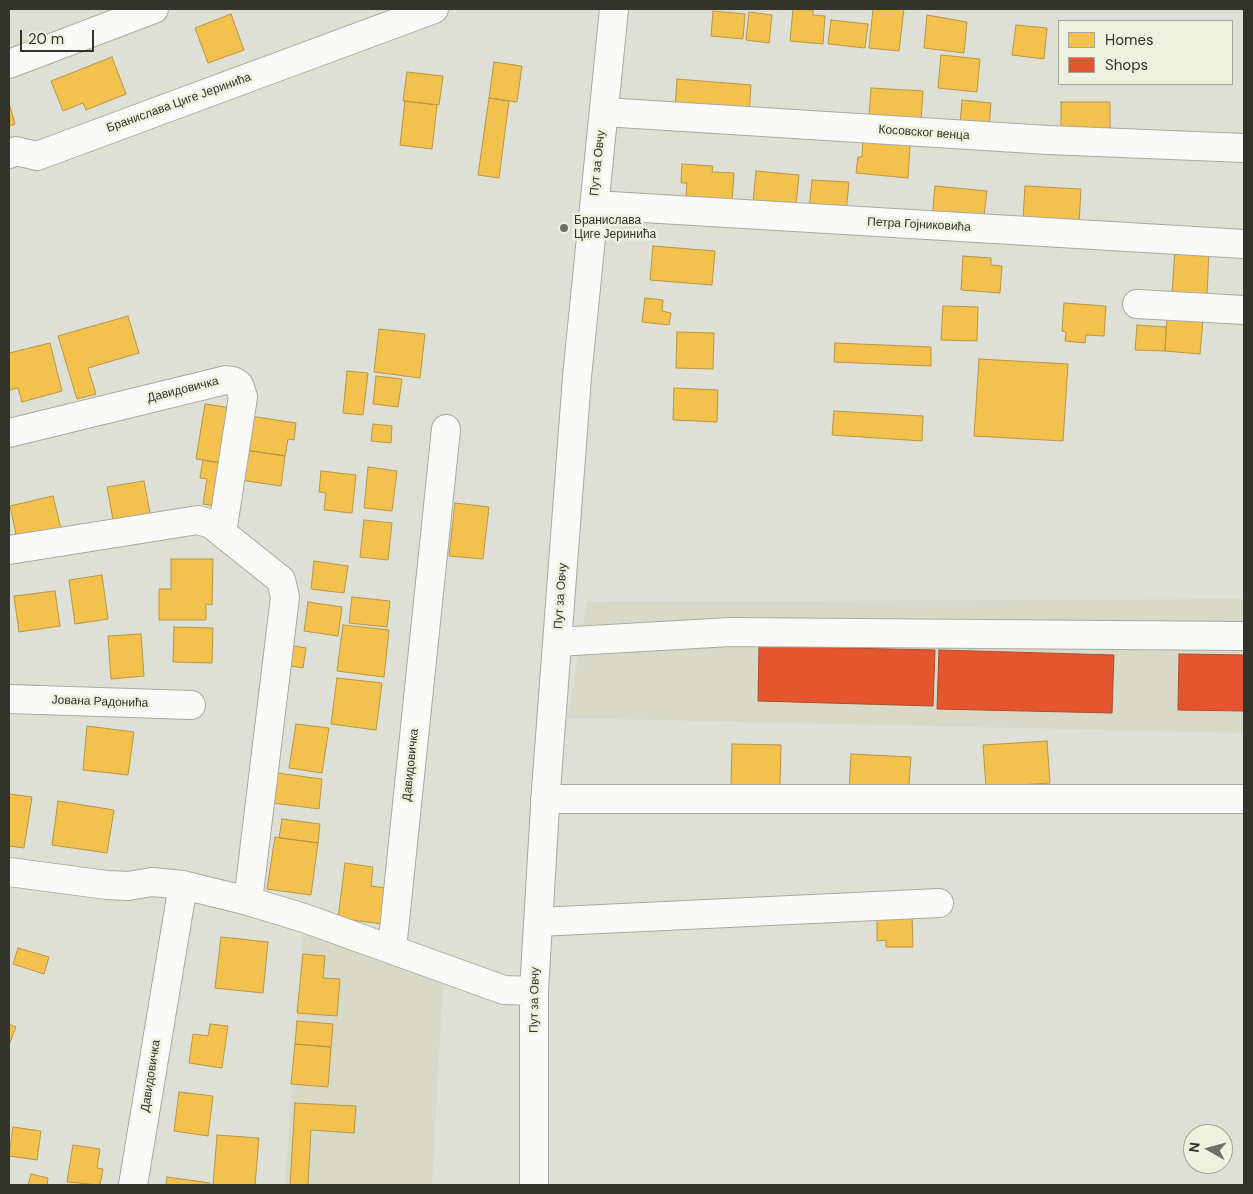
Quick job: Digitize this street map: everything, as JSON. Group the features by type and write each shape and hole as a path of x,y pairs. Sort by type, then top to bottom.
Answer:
{"street":[{"path":"9,64 154,9"},
{"name":"Бранислава Циге Јеринића","path":"9,154 16,151 37,156 434,9"},
{"name":"Пут за Овчу","path":"534,1185 534,991 545,799 577,377 614,9"},
{"name":"Косовског венца","path":"604,112 1048,140 1244,148"},
{"name":"Петра Гојниковића","path":"594,206 1244,244"},
{"path":"1138,304 1244,310"},
{"name":"Давидовичка","path":"9,433 226,380 233,381 239,385 243,398 222,533"},
{"name":"Давидовичка","path":"392,949 446,429"},
{"path":"9,550 198,520 211,524 281,580 284,597 248,901"},
{"path":"557,642 730,632 1243,636"},
{"name":"Јована Радонића","path":"9,699 191,705"},
{"path":"545,799 1244,799"},
{"path":"9,872 107,885 128,886 152,882 183,885 248,901 392,949 504,990 534,991"},
{"name":"Давидовичка","path":"133,1185 183,885"},
{"path":"538,922 939,903"}],"shaded area":[{"path":"1244,599 1244,733 568,718 587,602"},
{"path":"303,933 443,982 432,1185 285,1185"}],"building: Homes":[{"path":"793,9 813,10 813,15 825,16 823,44 790,41"},
{"path":"873,9 904,9 899,51 869,48"},
{"path":"713,11 745,14 743,39 711,36"},
{"path":"749,12 772,15 769,43 746,40"},
{"path":"231,14 244,50 208,63 195,28"},
{"path":"927,15 967,22 964,53 924,48"},
{"path":"831,20 868,24 865,48 828,44"},
{"path":"1016,25 1047,28 1044,59 1012,55"},
{"path":"941,55 980,59 977,92 938,88"},
{"path":"112,57 126,94 86,110 83,103 63,111 51,81"},
{"path":"494,62 522,66 517,102 489,98"},
{"path":"407,72 443,76 439,105 403,101"},
{"path":"677,79 751,85 749,115 675,109"},
{"path":"871,88 923,91 921,121 869,118"},
{"path":"489,98 509,101 499,178 478,175"},
{"path":"962,100 991,103 989,127 960,124"},
{"path":"405,101 437,105 432,149 400,145"},
{"path":"1061,102 1110,102 1110,135 1061,135"},
{"path":"9,103 15,124 9,126"},
{"path":"863,141 910,145 908,178 856,173 858,157 862,157"},
{"path":"682,164 713,166 712,172 734,173 732,203 708,202 709,198 686,196 687,183 681,183"},
{"path":"756,171 799,175 796,206 753,202"},
{"path":"812,180 849,182 846,213 809,210"},
{"path":"935,186 987,191 983,224 932,219"},
{"path":"1025,186 1081,189 1079,223 1023,219"},
{"path":"653,246 715,251 712,285 650,280"},
{"path":"1175,249 1209,250 1207,296 1172,294"},
{"path":"963,256 991,258 991,265 1002,266 1000,293 961,290"},
{"path":"645,298 663,300 662,311 671,313 669,325 642,322"},
{"path":"1064,303 1106,306 1104,336 1086,335 1085,343 1065,341 1066,332 1062,331"},
{"path":"943,306 978,307 977,341 941,340"},
{"path":"128,316 139,353 88,368 96,394 77,399 58,336"},
{"path":"1167,317 1203,320 1200,354 1165,351"},
{"path":"1137,325 1166,327 1165,351 1135,350"},
{"path":"379,329 425,334 420,378 374,372"},
{"path":"677,332 714,333 713,369 676,368"},
{"path":"50,343 62,391 22,402 18,388 9,390 9,353"},
{"path":"835,343 931,347 931,366 834,362"},
{"path":"979,359 1068,364 1063,441 974,436"},
{"path":"347,371 368,373 363,415 343,413"},
{"path":"376,376 402,379 398,407 373,404"},
{"path":"674,388 718,390 717,422 673,420"},
{"path":"205,404 232,408 224,463 196,459"},
{"path":"834,411 923,416 922,441 832,435"},
{"path":"250,416 296,423 294,440 288,439 285,456 245,450"},
{"path":"373,424 392,426 391,443 371,441"},
{"path":"245,450 285,456 281,486 240,480"},
{"path":"203,460 224,464 217,506 203,504 207,479 200,478"},
{"path":"368,467 397,471 392,511 364,508"},
{"path":"321,471 356,475 352,513 324,510 326,493 319,492"},
{"path":"144,481 151,518 114,525 107,487"},
{"path":"53,496 61,529 17,539 10,506"},
{"path":"455,503 489,507 483,559 449,556"},
{"path":"364,520 392,523 388,560 360,557"},
{"path":"171,559 213,559 212,605 206,604 206,620 159,620 159,589 171,589"},
{"path":"314,561 348,566 344,593 311,589"},
{"path":"102,575 108,619 75,624 69,580"},
{"path":"55,591 60,626 19,632 14,596"},
{"path":"352,597 390,601 387,627 349,623"},
{"path":"308,602 342,607 338,636 304,631"},
{"path":"343,625 389,630 384,677 337,671"},
{"path":"174,627 213,628 212,663 173,662"},
{"path":"141,634 144,676 111,679 108,636"},
{"path":"288,645 306,648 303,668 284,665"},
{"path":"337,678 382,683 376,730 331,724"},
{"path":"296,724 329,728 322,773 289,768"},
{"path":"87,726 134,732 128,775 83,770"},
{"path":"1047,741 1050,783 986,787 983,745"},
{"path":"732,744 781,745 780,787 731,786"},
{"path":"851,754 911,757 908,797 849,793"},
{"path":"277,773 322,779 319,809 273,803"},
{"path":"9,794 32,797 24,848 9,846"},
{"path":"58,801 114,810 107,853 52,845"},
{"path":"282,819 320,824 318,843 279,838"},
{"path":"275,837 318,843 311,895 267,889"},
{"path":"345,863 373,867 371,886 386,888 382,924 338,918"},
{"path":"877,913 912,913 913,947 886,947 886,940 877,941"},
{"path":"221,937 268,942 263,993 215,988"},
{"path":"18,948 49,957 44,974 13,964"},
{"path":"303,954 325,956 323,978 340,979 337,1016 297,1013"},
{"path":"297,1021 333,1024 331,1047 295,1044"},
{"path":"9,1024 16,1027 9,1045"},
{"path":"210,1024 228,1026 222,1068 189,1063 193,1034 208,1036"},
{"path":"295,1044 331,1047 328,1087 291,1084"},
{"path":"179,1092 213,1096 208,1136 174,1131"},
{"path":"295,1103 356,1106 354,1133 311,1130 308,1185 290,1185"},
{"path":"13,1127 41,1131 37,1160 9,1156"},
{"path":"217,1135 259,1138 255,1185 213,1185"},
{"path":"73,1145 100,1149 97,1168 103,1169 100,1185 67,1182"},
{"path":"31,1174 48,1178 47,1185 28,1185"},
{"path":"167,1177 210,1183 209,1185 166,1185"}],"building: Shops":[{"path":"759,646 935,650 933,706 758,701"},
{"path":"939,650 1114,655 1112,713 937,709"},
{"path":"1179,654 1244,655 1244,711 1178,710"}],"place":[{"name":"Бранислава Циге Јеринића","path":"564,228"}]}
